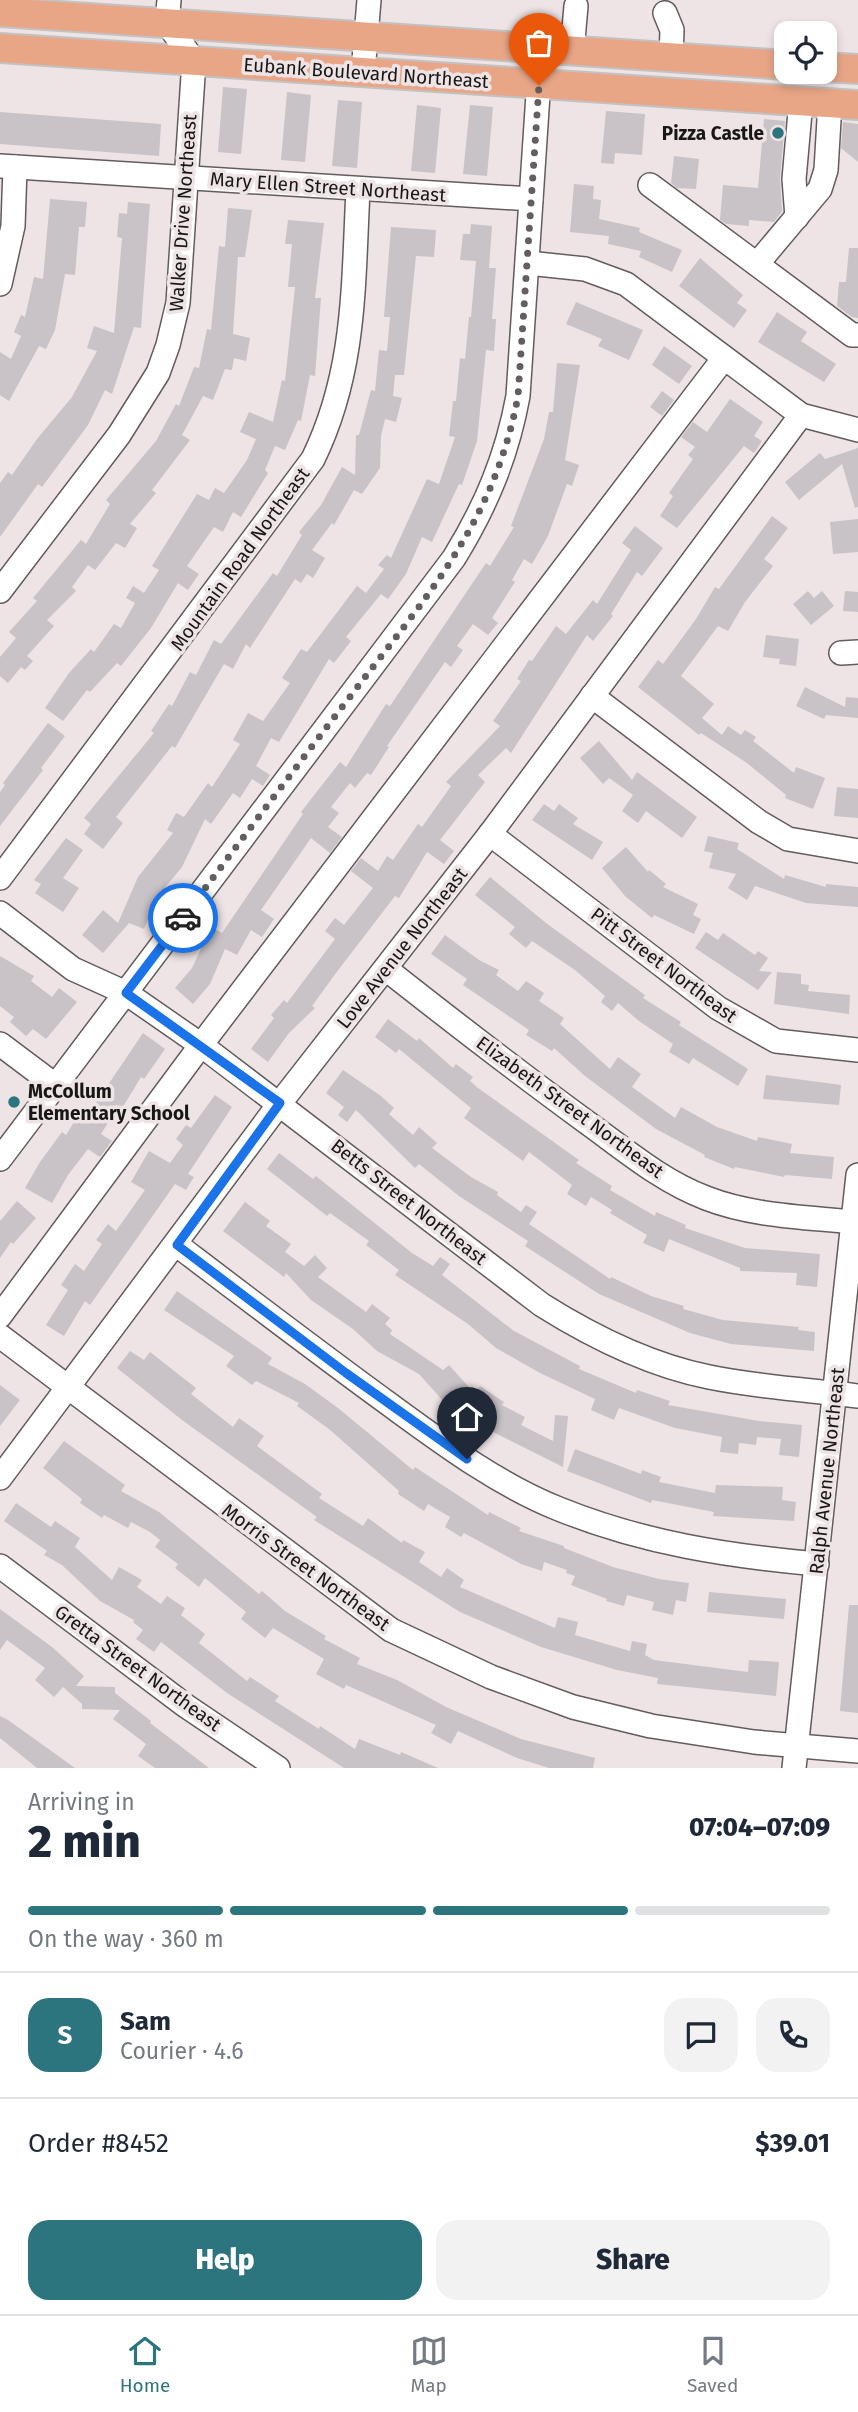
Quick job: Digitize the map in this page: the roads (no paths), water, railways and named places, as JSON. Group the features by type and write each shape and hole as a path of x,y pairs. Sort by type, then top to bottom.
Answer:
{"main road":[{"name":"Eubank Boulevard Northeast","path":"0,12 168,12 366,37 774,64"},
{"name":"Eubank Boulevard Northeast","path":"0,48 858,105"},
{"path":"837,68 858,69"}],"street":[{"path":"363,72 369,0"},
{"path":"572,51 576,6"},
{"path":"168,12 194,61"},
{"path":"664,13 671,30 671,58"},
{"path":"0,1159 454,558 496,481 509,442 518,396 541,49"},
{"name":"Walker Drive Northeast","path":"0,591 119,435 158,373 178,303 194,61"},
{"path":"797,217 794,179 801,102"},
{"path":"757,264 820,189 826,170 830,103"},
{"path":"0,284 12,226 8,167"},
{"name":"Mary Ellen Street Northeast","path":"8,167 531,199"},
{"path":"650,185 852,335 858,335"},
{"name":"Mountain Road Northeast","path":"0,878 313,458 330,424 346,366 358,190"},
{"path":"528,263 585,269 626,284 801,415 858,430"},
{"path":"0,1315 201,1045 724,358"},
{"name":"Love Avenue Northeast","path":"0,1478 177,1245 280,1103 490,834 801,415"},
{"path":"593,696 759,822 788,839 810,845 858,851"},
{"name":"Pitt Street Northeast","path":"490,834 718,1009 747,1027 776,1041 858,1050"},
{"name":"Betts Street Northeast","path":"0,913 73,969 126,993 201,1045 542,1304 579,1328 658,1364 709,1378 847,1395"},
{"name":"Elizabeth Street Northeast","path":"386,969 558,1101 652,1170 681,1186 707,1198 754,1212 853,1222"},
{"path":"0,1044 56,1086"},
{"name":"Ralph Avenue Northeast","path":"796,1757 817,1564 847,1395 853,1222 858,1175"},
{"path":"177,1245 424,1429 509,1485 558,1509 669,1545 726,1555 817,1564"},
{"name":"Morris Street Northeast","path":"0,1336 68,1390 391,1630 491,1678 573,1707 796,1757 858,1751"},
{"name":"Gretta Street Northeast","path":"0,1566 186,1706 278,1768"}],"place":[{"name":"Pizza Castle","path":"778,133"},
{"name":"McCollum Elementary School","path":"14,1102"}]}
